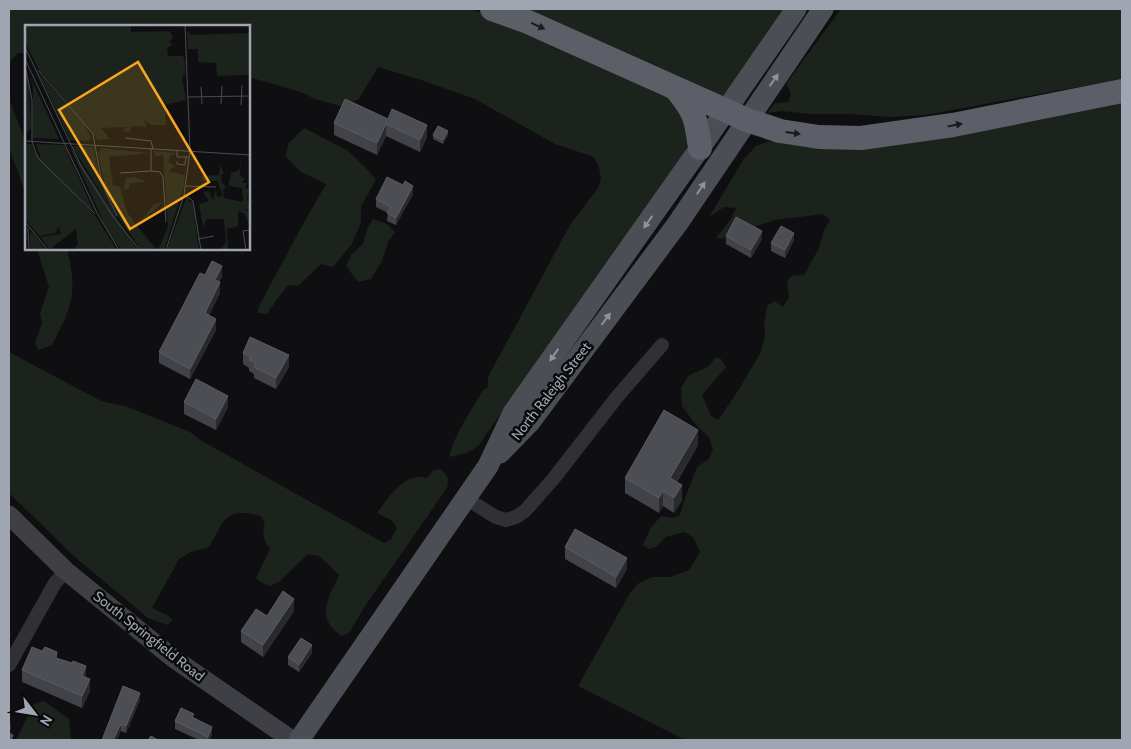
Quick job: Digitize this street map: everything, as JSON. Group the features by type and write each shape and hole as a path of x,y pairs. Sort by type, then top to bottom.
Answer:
{"highway":[{"path":"492,9 528,22 747,120 780,131 819,137 861,138 953,126 1122,91"},
{"path":"675,88 690,105 696,120 700,148"}],"main road":[{"name":"North Raleigh Street","path":"488,466 512,413 796,9"},
{"name":"North Raleigh Street","path":"488,466 536,414 678,223 823,9"},
{"path":"299,740 488,466"},
{"name":"South Springfield Road","path":"10,520 66,571 173,658 292,740"}],"street":[{"path":"465,498 496,517 506,520 516,517 525,511 554,478 617,397 662,345"},
{"path":"9,664 55,583 66,571"}],"shaded area":[{"path":"9,9 470,9 515,25 668,95 682,108 689,141 684,154 478,446 467,453 450,457 454,441 483,390 488,387 488,377 570,225 598,188 601,179 599,167 594,157 555,144 475,99 378,67 359,99 340,106 250,77 250,25 25,25 25,53 18,53 9,62"},
{"path":"511,9 783,9 725,96 718,96"},
{"path":"841,9 1122,9 1122,79 925,115 892,117 782,111 767,113 775,103 788,102 790,93 786,84"},
{"path":"9,99 25,140 25,191 9,148"},
{"path":"1122,102 1122,740 685,740 578,686 630,593 639,583 652,577 670,577 689,570 700,552 693,537 684,532 666,537 657,546 649,549 643,545 650,529 661,516 672,518 680,515 697,467 709,459 713,449 709,437 696,425 682,406 681,388 688,376 709,366 716,357 721,359 726,367 702,395 711,416 718,420 761,352 765,335 764,325 767,306 774,301 783,307 789,297 787,281 792,276 804,275 819,248 824,230 830,220 823,214 775,220 752,228 739,220 725,239 716,238 731,219 736,208 724,207 709,217 743,160 756,146 767,142"},
{"path":"304,128 347,150 376,180 361,206 361,222 352,244 333,267 321,264 298,286 288,285 267,314 258,313 259,306 326,184 301,172 286,157 288,144"},
{"path":"373,219 387,224 395,232 388,242 382,261 371,279 358,282 346,266 351,255 363,244 367,229"},
{"path":"37,250 67,250 72,278 71,299 64,320 52,345 39,350 35,343 42,323 40,314 49,287"},
{"path":"9,352 101,401 128,407 190,432 202,441 384,543 391,539 397,528 391,520 377,513 398,487 411,478 427,478 434,470 440,469 447,477 447,488 365,606 349,633 342,636 328,622 326,607 339,575 319,556 308,554 279,582 270,586 256,578 270,549 264,537 265,525 261,516 240,513 233,514 223,523 209,547 191,552 179,559 152,608 173,620 167,625 148,618 76,558 9,493"},
{"path":"44,701 69,719 71,740 16,740 33,705"}],"building":[{"path":"345,99 388,119 392,109 427,125 420,140 386,124 377,143 334,123"},
{"path":"438,126 448,131 443,140 433,135"},
{"path":"387,177 403,185 405,181 413,186 396,218 387,213 391,207 376,199"},
{"path":"736,217 762,231 751,250 726,236"},
{"path":"781,226 794,233 785,250 771,243"},
{"path":"212,261 222,266 215,280 220,282 205,313 216,319 190,369 159,352 200,273 205,275"},
{"path":"250,337 289,355 276,378 254,367 256,363 249,360 251,357 243,353"},
{"path":"196,379 228,396 216,419 184,402"},
{"path":"664,410 698,430 670,478 682,485 674,498 663,491 659,498 625,478"},
{"path":"575,529 627,558 616,577 565,547"},
{"path":"283,591 294,599 263,645 241,631 256,609 267,616"},
{"path":"301,638 312,645 299,665 288,657"},
{"path":"32,647 42,651 45,647 57,652 56,658 86,666 82,676 90,679 82,696 22,670"},
{"path":"123,686 140,693 126,726 121,724 113,740 102,740"},
{"path":"181,708 194,714 192,717 212,727 208,737 175,721"},
{"path":"9,733 13,735 11,740 9,740"},
{"path":"151,736 158,740 148,740"}]}
